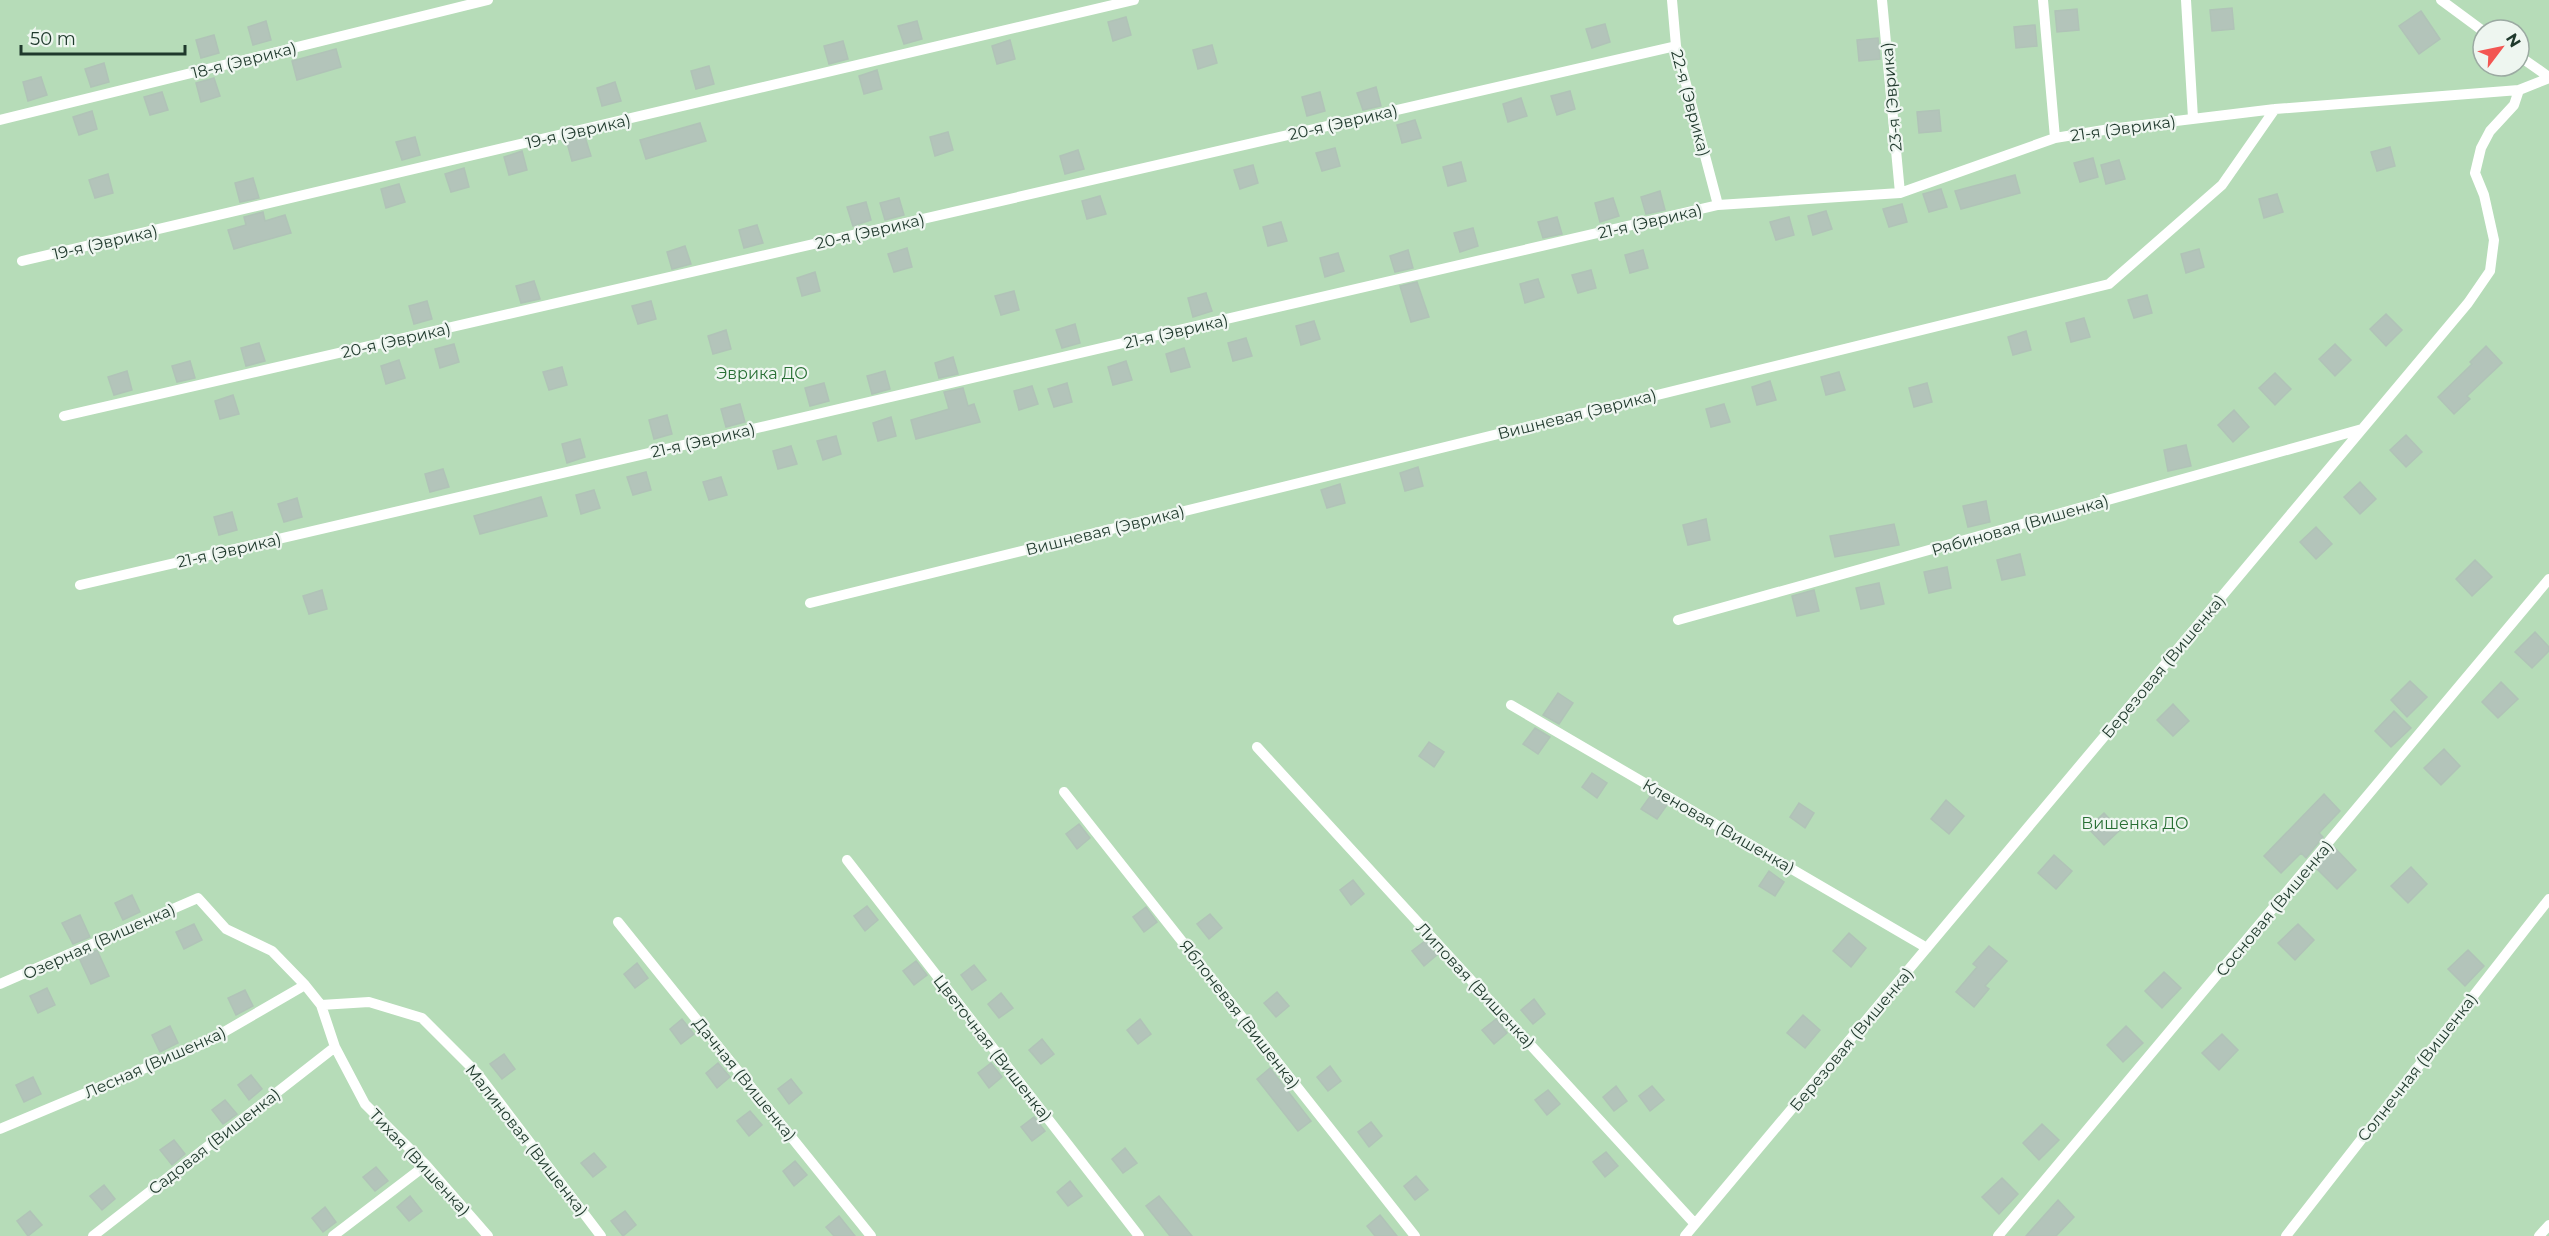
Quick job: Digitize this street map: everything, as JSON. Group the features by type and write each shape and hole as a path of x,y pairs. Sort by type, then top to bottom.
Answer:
{"lane":[{"name":"18-я (Эврика)","path":"0,120 488,0"},
{"name":"19-я (Эврика)","path":"22,261 1134,0"},
{"name":"22-я (Эврика)","path":"1672,0 1676,46 1718,205"},
{"name":"23-я (Эврика)","path":"1882,0 1900,193"},
{"path":"2043,0 2055,138"},
{"path":"2186,0 2193,118"},
{"path":"2441,0 2471,22"},
{"name":"20-я (Эврика)","path":"64,416 1676,46"},
{"path":"2531,64 2549,77"},
{"path":"2518,90 2549,77"},
{"name":"21-я (Эврика)","path":"80,585 1718,205 1900,193 2055,138 2193,118 2275,109 2518,90"},
{"name":"Березовая (Вишенка)","path":"1685,1236 2468,303 2490,271 2494,240 2484,195 2475,173 2481,148 2490,131 2514,105 2518,90"},
{"name":"Вишневая (Эврика)","path":"810,603 2109,284 2222,185 2275,109"},
{"name":"Рябиновая (Вишенка)","path":"1678,620 2362,429"},
{"name":"Сосновая (Вишенка)","path":"1998,1236 2549,579"},
{"name":"Кленовая (Вишенка)","path":"1511,705 1927,948"},
{"name":"Липовая (Вишенка)","path":"1257,747 1695,1224"},
{"name":"Яблоневая (Вишенка)","path":"1064,792 1415,1236"},
{"name":"Цветочная (Вишенка)","path":"847,860 1139,1236"},
{"name":"Озерная (Вишенка)","path":"0,984 198,898"},
{"name":"Тихая (Вишенка)","path":"198,898 226,929 272,951 304,985 321,1005 335,1047 365,1104 426,1165 488,1236"},
{"name":"Солнечная (Вишенка)","path":"2286,1236 2549,899"},
{"name":"Дачная (Вишенка)","path":"618,922 871,1236"},
{"name":"Лесная (Вишенка)","path":"0,1129 205,1042 304,985"},
{"name":"Малиновая (Вишенка)","path":"321,1005 369,1002 422,1018 477,1073 601,1236"},
{"name":"Садовая (Вишенка)","path":"93,1236 335,1047"},
{"path":"333,1236 426,1165"},
{"path":"2539,1236 2549,1226"}],"green space":[{"path":"0,0 2549,0 2549,1236 0,1236"}],"building":[{"path":"2232,8 2234,29 2212,31 2210,10"},
{"path":"2077,9 2079,30 2057,32 2055,11"},
{"path":"2421,11 2440,39 2419,54 2399,26"},
{"path":"1126,17 1131,35 1113,41 1108,22"},
{"path":"266,21 271,40 253,45 248,27"},
{"path":"917,21 922,39 904,44 898,26"},
{"path":"1605,24 1610,42 1592,48 1586,29"},
{"path":"2035,25 2037,46 2016,48 2014,27"},
{"path":"214,35 219,53 201,58 196,40"},
{"path":"1878,38 1880,59 1859,61 1857,40"},
{"path":"1010,40 1015,59 997,64 992,46"},
{"path":"843,41 848,59 829,64 824,46"},
{"path":"1212,45 1217,63 1198,69 1193,50"},
{"path":"336,49 341,67 297,80 292,61"},
{"path":"104,63 109,82 91,87 85,69"},
{"path":"709,66 714,84 696,89 691,71"},
{"path":"877,70 882,89 864,94 859,76"},
{"path":"41,77 47,95 28,101 23,82"},
{"path":"214,78 220,96 201,102 196,83"},
{"path":"615,82 621,101 602,106 597,88"},
{"path":"1376,87 1381,106 1363,110 1357,93"},
{"path":"1570,91 1575,109 1557,115 1551,96"},
{"path":"162,92 168,110 150,115 144,97"},
{"path":"1320,92 1325,111 1307,116 1302,97"},
{"path":"1521,98 1527,116 1508,122 1503,104"},
{"path":"1939,110 1941,131 1919,133 1917,112"},
{"path":"92,111 97,129 79,135 73,117"},
{"path":"1415,120 1421,138 1402,143 1397,125"},
{"path":"700,123 706,141 646,159 640,140"},
{"path":"948,132 953,150 935,156 930,137"},
{"path":"415,137 420,155 402,160 396,142"},
{"path":"585,137 591,156 572,161 567,143"},
{"path":"2390,147 2395,166 2377,171 2371,152"},
{"path":"1335,148 1340,166 1322,171 1316,153"},
{"path":"1078,150 1084,169 1065,174 1060,156"},
{"path":"522,151 527,170 509,175 504,157"},
{"path":"2093,158 2098,177 2080,182 2074,163"},
{"path":"2119,160 2125,179 2106,184 2101,165"},
{"path":"1461,162 1466,181 1448,186 1443,167"},
{"path":"1253,165 1258,183 1240,189 1234,170"},
{"path":"464,168 469,187 451,192 445,174"},
{"path":"108,174 113,193 95,198 89,180"},
{"path":"2015,175 2020,193 1961,209 1955,191"},
{"path":"253,178 259,198 240,202 235,183"},
{"path":"399,184 405,202 386,208 381,189"},
{"path":"1941,189 1947,207 1929,212 1923,194"},
{"path":"1660,191 1665,210 1646,214 1641,197"},
{"path":"2277,194 2283,212 2264,218 2259,199"},
{"path":"1100,196 1106,214 1087,219 1082,201"},
{"path":"899,198 904,215 885,220 880,203"},
{"path":"1613,198 1619,216 1600,222 1595,203"},
{"path":"866,202 871,220 853,226 847,207"},
{"path":"1902,204 1907,222 1889,227 1883,209"},
{"path":"1826,211 1832,229 1813,235 1808,216"},
{"path":"263,212 265,221 285,215 291,233 234,249 228,230 246,225 244,217"},
{"path":"1557,217 1562,234 1543,238 1538,222"},
{"path":"1789,217 1794,235 1776,240 1770,222"},
{"path":"1281,222 1287,241 1268,246 1263,227"},
{"path":"757,225 763,243 744,248 739,230"},
{"path":"1473,228 1478,246 1460,252 1454,233"},
{"path":"685,246 691,264 672,269 667,252"},
{"path":"907,248 912,267 894,272 888,254"},
{"path":"2199,249 2204,267 2186,273 2181,254"},
{"path":"1408,250 1413,268 1395,272 1390,256"},
{"path":"1643,250 1648,268 1630,273 1625,255"},
{"path":"1338,253 1344,271 1325,277 1320,258"},
{"path":"1591,270 1596,288 1578,293 1572,275"},
{"path":"815,272 820,291 802,296 797,278"},
{"path":"1538,279 1544,297 1525,303 1520,284"},
{"path":"534,281 540,299 521,303 516,286"},
{"path":"1417,282 1429,317 1411,322 1400,286"},
{"path":"1014,291 1019,310 1001,315 995,296"},
{"path":"1206,293 1212,311 1193,317 1188,298"},
{"path":"2147,295 2152,313 2134,318 2128,300"},
{"path":"427,301 432,319 414,324 409,306"},
{"path":"651,301 656,319 638,324 632,306"},
{"path":"2386,314 2402,330 2386,346 2370,329"},
{"path":"2084,318 2090,337 2071,342 2066,323"},
{"path":"1314,321 1320,339 1301,345 1296,326"},
{"path":"1075,324 1080,343 1062,348 1056,330"},
{"path":"726,330 731,349 713,354 708,336"},
{"path":"2026,331 2031,350 2013,355 2008,337"},
{"path":"1246,338 1252,356 1233,361 1228,343"},
{"path":"259,343 265,361 246,366 241,348"},
{"path":"454,344 459,362 440,368 435,349"},
{"path":"2335,344 2351,360 2335,376 2319,359"},
{"path":"2486,346 2502,363 2467,396 2470,399 2454,414 2438,397 2472,364 2470,362"},
{"path":"1184,348 1190,367 1171,372 1166,354"},
{"path":"953,357 958,374 939,378 935,363"},
{"path":"399,360 405,378 386,384 381,366"},
{"path":"190,361 195,378 177,382 172,366"},
{"path":"1126,361 1132,380 1113,385 1108,367"},
{"path":"562,367 567,385 549,390 543,372"},
{"path":"127,371 132,390 114,395 108,377"},
{"path":"885,371 890,389 872,394 867,376"},
{"path":"1839,372 1845,390 1826,395 1821,377"},
{"path":"2275,373 2291,389 2275,405 2259,388"},
{"path":"1770,381 1776,400 1757,405 1752,387"},
{"path":"824,383 829,401 810,406 805,388"},
{"path":"1067,383 1072,402 1054,407 1048,389"},
{"path":"1927,383 1932,402 1914,407 1909,388"},
{"path":"1032,386 1038,404 1019,410 1014,391"},
{"path":"963,388 968,406 974,404 980,422 916,439 911,420 949,409 944,392"},
{"path":"233,395 239,414 220,419 215,401"},
{"path":"740,404 745,422 726,427 721,409"},
{"path":"1724,404 1730,422 1711,427 1706,409"},
{"path":"2234,410 2249,427 2233,442 2218,425"},
{"path":"667,415 672,434 654,439 649,420"},
{"path":"891,417 896,436 878,441 873,423"},
{"path":"2406,435 2422,452 2406,467 2390,450"},
{"path":"836,436 841,454 823,460 817,441"},
{"path":"580,439 585,457 567,463 562,444"},
{"path":"2186,445 2191,466 2168,471 2164,450"},
{"path":"791,446 797,464 778,469 773,451"},
{"path":"1418,467 1423,486 1405,491 1400,473"},
{"path":"443,469 449,487 430,492 425,474"},
{"path":"646,472 651,490 633,495 627,477"},
{"path":"721,477 727,495 709,500 703,482"},
{"path":"2360,482 2376,499 2360,514 2344,497"},
{"path":"1340,484 1345,503 1327,508 1321,490"},
{"path":"594,490 600,508 581,514 576,495"},
{"path":"541,497 547,516 480,534 474,516"},
{"path":"297,498 302,517 284,522 278,504"},
{"path":"1986,501 1990,522 1968,527 1963,506"},
{"path":"232,512 237,530 219,535 214,517"},
{"path":"1706,519 1710,540 1688,545 1683,525"},
{"path":"1894,524 1899,545 1835,557 1830,536"},
{"path":"2316,527 2332,544 2316,559 2300,542"},
{"path":"2020,554 2025,575 2002,580 1997,560"},
{"path":"2475,560 2492,577 2472,596 2456,579"},
{"path":"1947,567 1951,588 1929,593 1924,572"},
{"path":"1879,583 1884,604 1861,609 1856,588"},
{"path":"322,590 327,609 309,614 303,596"},
{"path":"1814,590 1819,611 1797,616 1792,596"},
{"path":"2535,632 2549,647 2549,651 2532,668 2515,652"},
{"path":"2410,681 2427,697 2407,717 2391,700"},
{"path":"2501,682 2518,699 2498,718 2482,702"},
{"path":"1558,693 1573,703 1559,724 1543,715"},
{"path":"2173,704 2189,721 2173,736 2157,720"},
{"path":"2394,711 2411,728 2391,747 2375,731"},
{"path":"1535,728 1550,737 1538,754 1523,744"},
{"path":"1429,742 1444,752 1434,767 1419,756"},
{"path":"2444,749 2460,766 2441,785 2424,768"},
{"path":"1592,773 1607,783 1597,798 1582,787"},
{"path":"2324,794 2340,811 2319,833 2323,837 2306,858 2301,853 2281,873 2264,856"},
{"path":"1651,795 1667,805 1657,819 1641,809"},
{"path":"1946,800 1964,816 1949,834 1931,819"},
{"path":"1799,803 1814,813 1805,828 1790,817"},
{"path":"2104,813 2120,830 2104,845 2088,828"},
{"path":"1079,824 1090,838 1077,849 1066,834"},
{"path":"2334,847 2356,870 2337,889 2316,868"},
{"path":"2054,855 2072,871 2056,889 2038,873"},
{"path":"2411,867 2427,884 2408,903 2391,886"},
{"path":"1769,871 1784,882 1775,896 1759,886"},
{"path":"1353,880 1364,894 1351,905 1340,890"},
{"path":"132,895 140,912 123,920 115,903"},
{"path":"867,906 878,920 865,931 854,916"},
{"path":"1146,907 1157,922 1144,932 1133,917"},
{"path":"1210,914 1222,928 1209,939 1197,924"},
{"path":"80,915 90,937 73,944 62,923"},
{"path":"194,924 202,940 184,949 176,932"},
{"path":"2298,924 2314,940 2295,960 2278,943"},
{"path":"1849,933 1866,948 1851,967 1833,951"},
{"path":"1425,941 1437,955 1424,966 1412,951"},
{"path":"1989,946 2007,961 1985,986 1989,989 1974,1007 1956,992 1977,967 1973,964"},
{"path":"97,950 109,976 91,984 79,958"},
{"path":"2468,950 2484,966 2465,986 2448,969"},
{"path":"916,961 927,975 914,985 903,971"},
{"path":"637,963 648,978 635,988 624,974"},
{"path":"974,965 986,980 972,990 961,975"},
{"path":"2164,972 2181,988 2162,1008 2145,991"},
{"path":"47,988 55,1005 38,1013 30,996"},
{"path":"245,990 253,1006 236,1015 228,998"},
{"path":"1277,992 1289,1006 1276,1017 1264,1003"},
{"path":"1001,993 1013,1008 999,1018 988,1004"},
{"path":"1534,999 1545,1014 1533,1024 1521,1010"},
{"path":"1803,1015 1820,1030 1805,1048 1787,1033"},
{"path":"682,1019 694,1034 681,1044 670,1029"},
{"path":"1140,1019 1151,1034 1138,1044 1127,1030"},
{"path":"1496,1019 1507,1033 1494,1044 1482,1030"},
{"path":"170,1026 178,1043 160,1052 152,1035"},
{"path":"2126,1026 2143,1043 2123,1062 2107,1045"},
{"path":"2222,1034 2238,1050 2219,1070 2202,1053"},
{"path":"1042,1039 1054,1054 1041,1064 1029,1050"},
{"path":"504,1054 515,1069 502,1079 490,1064"},
{"path":"718,1063 730,1077 717,1088 706,1073"},
{"path":"991,1063 1002,1077 989,1088 978,1073"},
{"path":"1330,1066 1341,1081 1328,1091 1317,1077"},
{"path":"1270,1068 1311,1121 1298,1131 1257,1079"},
{"path":"251,1075 262,1089 249,1100 238,1085"},
{"path":"33,1077 41,1094 24,1102 16,1085"},
{"path":"791,1079 802,1093 789,1104 778,1089"},
{"path":"1616,1086 1627,1101 1614,1111 1603,1097"},
{"path":"1652,1086 1664,1100 1650,1111 1639,1096"},
{"path":"1548,1090 1560,1104 1547,1115 1535,1100"},
{"path":"225,1100 237,1114 223,1124 212,1110"},
{"path":"750,1111 762,1125 749,1136 737,1121"},
{"path":"1034,1117 1045,1131 1032,1141 1021,1127"},
{"path":"1371,1122 1382,1136 1369,1147 1358,1132"},
{"path":"2042,1124 2059,1140 2039,1160 2023,1143"},
{"path":"174,1140 185,1154 172,1165 160,1150"},
{"path":"1125,1148 1137,1163 1123,1173 1112,1159"},
{"path":"1606,1152 1618,1166 1605,1177 1593,1162"},
{"path":"594,1153 606,1167 593,1177 581,1163"},
{"path":"795,1161 807,1175 794,1186 783,1171"},
{"path":"376,1167 388,1181 375,1191 363,1177"},
{"path":"1416,1176 1428,1190 1415,1200 1404,1186"},
{"path":"2002,1178 2018,1194 1999,1214 1982,1197"},
{"path":"1070,1181 1082,1196 1068,1206 1057,1192"},
{"path":"104,1185 115,1199 102,1210 90,1196"},
{"path":"410,1196 422,1211 409,1221 397,1207"},
{"path":"1159,1196 1192,1236 1170,1236 1146,1206"},
{"path":"2058,1200 2074,1217 2056,1236 2026,1236"},
{"path":"325,1207 336,1222 323,1232 312,1218"},
{"path":"30,1211 42,1225 28,1236 17,1221"},
{"path":"625,1211 636,1225 623,1236 611,1221"},
{"path":"1380,1215 1397,1236 1375,1236 1367,1226"},
{"path":"839,1216 855,1236 834,1236 826,1227"}],"park label":[{"name":"Эврика ДО","path":"762,373"},
{"name":"Вишенка ДО","path":"2135,823"}]}
